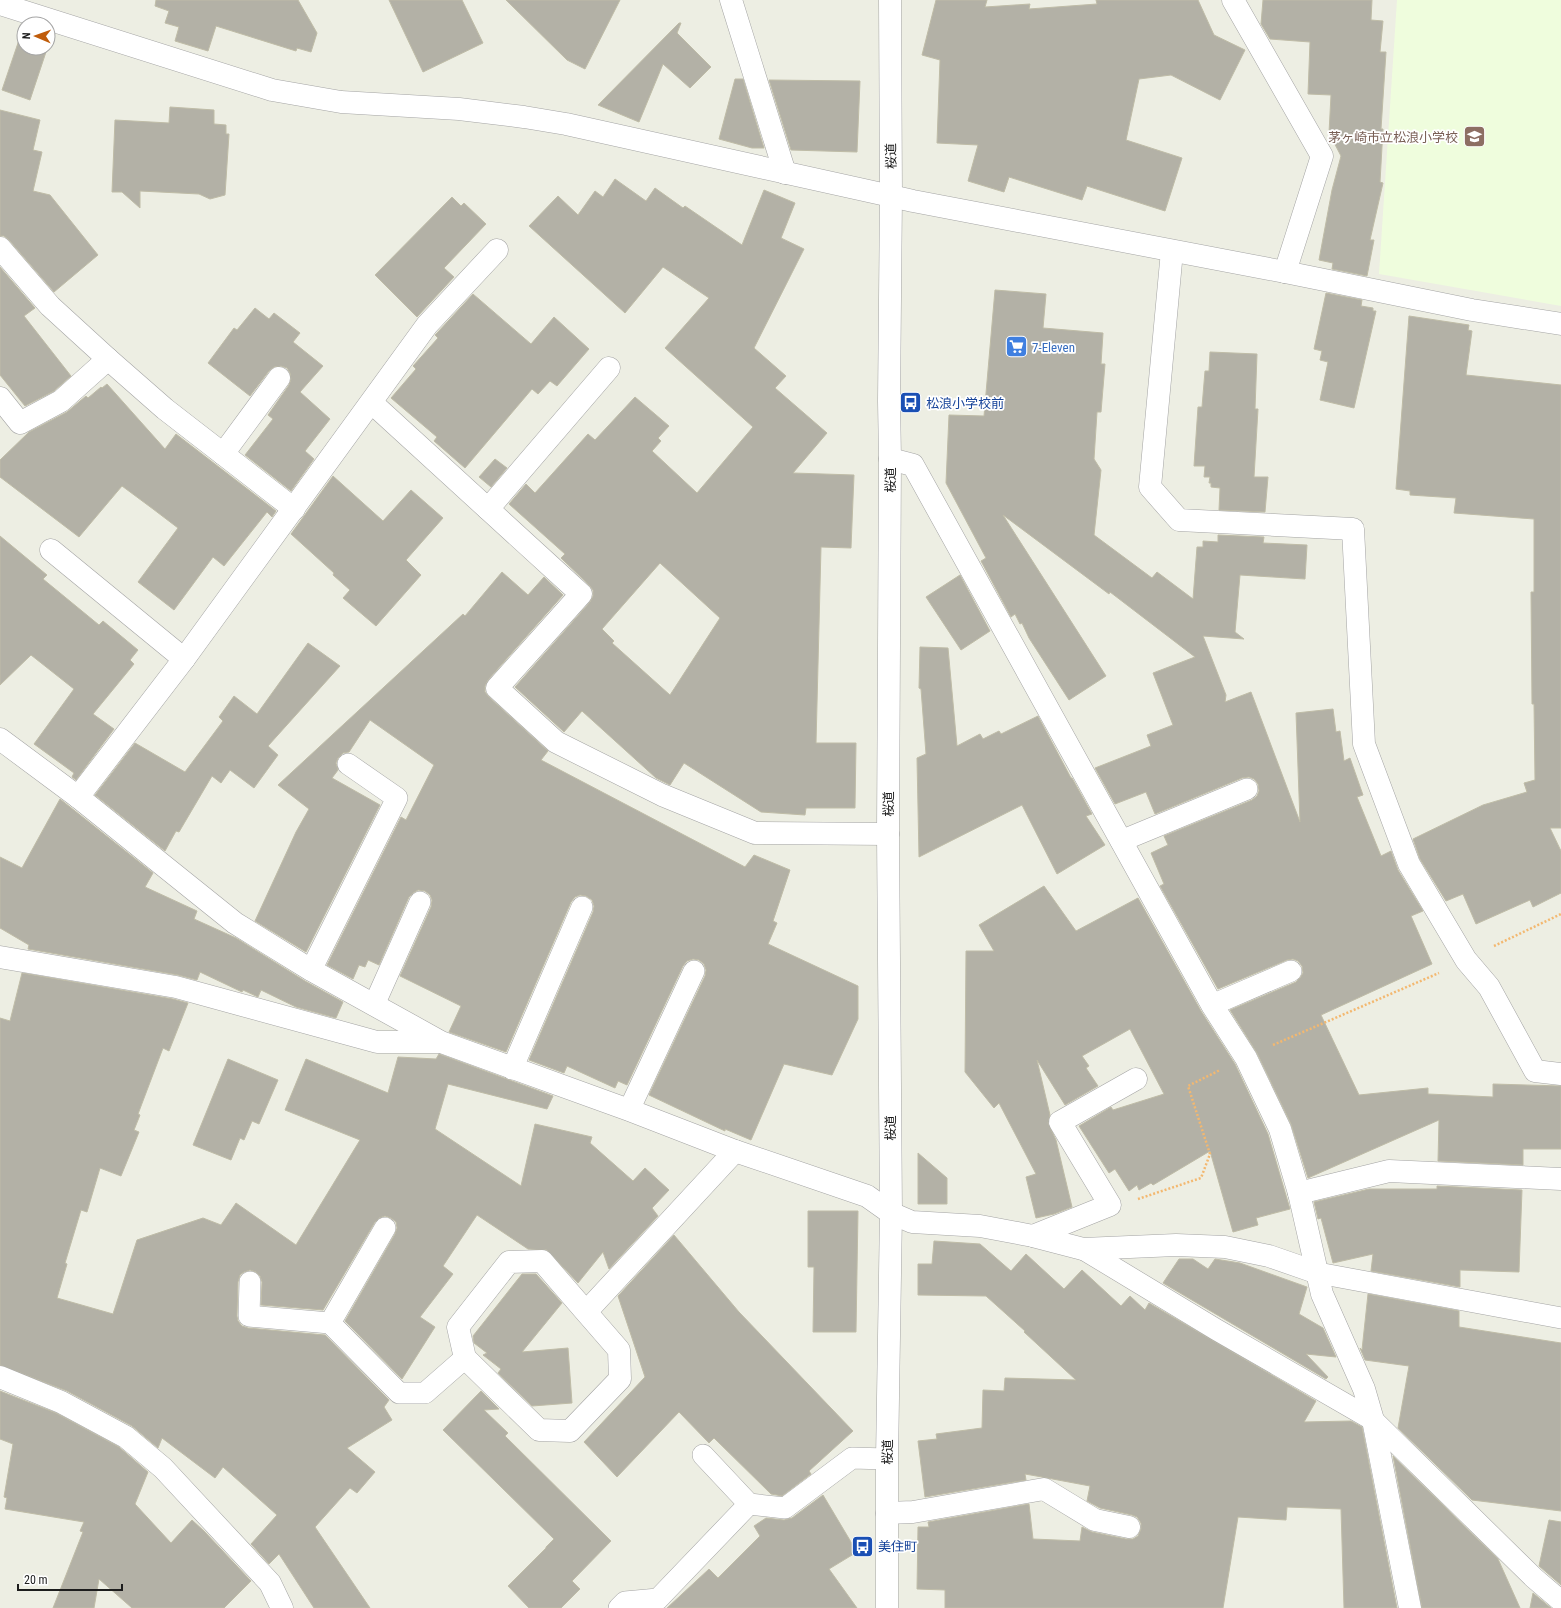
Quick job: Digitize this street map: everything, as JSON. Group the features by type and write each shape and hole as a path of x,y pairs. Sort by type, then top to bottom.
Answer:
{"street":[{"path":"731,0 785,173"},
{"name":"桜道","path":"887,1608 890,1213 888,834 891,196 890,0"},
{"path":"1233,0 1322,156 1285,272"},
{"path":"0,4 272,90 341,102 459,110 524,117 566,124 912,201 1285,272 1472,310 1561,324"},
{"path":"0,248 50,306 108,359 165,409 294,509"},
{"path":"78,797 184,658 372,403 427,325 497,250"},
{"path":"1172,251 1150,487 1179,520 1353,529 1364,744 1409,864 1466,960 1488,987 1536,1071 1561,1074"},
{"path":"0,398 20,423 61,401 108,359"},
{"path":"488,509 609,368"},
{"path":"223,454 279,378"},
{"path":"372,403 581,594 497,688 556,742 662,795 755,833 888,834"},
{"path":"890,459 913,465 1212,1005 1246,1058 1280,1129 1299,1193 1322,1294 1364,1389 1373,1420 1410,1608"},
{"path":"51,550 184,658"},
{"path":"0,739 78,797 235,924 311,970 441,1042 629,1110 735,1151 867,1196 890,1213 912,1222 980,1226 1034,1236 1083,1249 1176,1245 1225,1247 1269,1256 1318,1273"},
{"path":"0,957 176,987 377,1042 441,1042"},
{"path":"1034,1236 1110,1205 1060,1122 1136,1079"},
{"path":"586,1312 735,1151"},
{"path":"1299,1193 1389,1171 1561,1179"},
{"path":"542,1260 586,1312 618,1350 620,1379 570,1431 539,1430 465,1358 458,1327 509,1262 542,1260"},
{"path":"0,1377 61,1402 126,1438 163,1468 270,1583 282,1608"},
{"path":"887,1513 913,1512 1044,1489 1095,1520 1129,1527"}],"lane":[{"path":"311,970 397,798 348,764"},
{"path":"1121,841 1247,789"},
{"path":"374,1005 420,902"},
{"path":"512,1068 582,907"},
{"path":"629,1110 694,971"},
{"path":"1212,1005 1291,971"},
{"path":"330,1322 385,1228"},
{"path":"1083,1249 1217,1330 1373,1420 1534,1578 1561,1601"},
{"path":"1318,1273 1561,1318"},
{"path":"250,1282 249,1316 330,1322 399,1393 425,1393 465,1358"},
{"path":"703,1455 749,1504 785,1508 852,1458 887,1459"},
{"path":"619,1608 625,1602 658,1600 749,1504"}],"path":[{"path":"1110,1205 1123,1204 1201,1178 1210,1154 1188,1086 1246,1058 1466,960 1561,914"}],"shaded area":[{"name":"茅ヶ崎市立松浪小学校","path":"1397,0 1561,0 1561,306 1379,274"}],"building":[{"path":"156,0 298,0 317,33 311,52 297,48 296,51 216,26 208,51 175,41 179,27 165,23 169,11 155,6"},
{"path":"389,0 462,0 483,43 423,72"},
{"path":"506,0 620,0 585,69 567,60"},
{"path":"936,0 987,0 985,7 1030,4 1029,9 1097,4 1096,0 1198,0 1214,35 1245,50 1220,100 1171,75 1139,79 1126,140 1182,158 1165,211 1087,186 1082,200 1009,177 1004,192 968,181 978,145 937,143 940,60 922,55"},
{"path":"1263,0 1372,0 1371,20 1383,21 1380,52 1386,52 1381,129 1383,129 1380,182 1383,183 1370,240 1374,240 1367,276 1332,269 1333,263 1319,260 1332,190 1341,156 1329,133 1331,95 1308,94 1310,42 1270,39 1261,24"},
{"path":"679,23 681,23 677,33 711,67 690,88 663,64 639,122 598,105"},
{"path":"16,49 16,56 45,56 30,100 2,90"},
{"path":"735,79 743,79 764,148 752,148 719,139"},
{"path":"769,80 860,81 857,152 791,150"},
{"path":"170,107 214,110 214,124 226,125 226,134 229,134 225,195 210,199 199,194 140,191 140,208 122,192 112,192 115,120 169,123"},
{"path":"0,110 40,120 33,150 42,152 33,191 50,195 98,255 54,292 9,240 4,236 0,236"},
{"path":"615,179 646,201 655,188 683,208 685,206 742,245 764,190 795,203 781,238 804,249 754,348 786,376 775,388 827,433 793,473 854,475 851,548 821,547 816,743 856,743 855,808 806,808 805,815 761,812 684,763 670,785 656,778 582,711 564,732 515,687 590,602 593,596 593,590 589,585 561,558 565,554 509,504 526,484 535,493 588,434 595,440 635,397 669,426 658,438 661,441 652,451 697,493 753,427 665,348 709,298 663,267 625,313 529,226 558,196 578,215 595,191 603,197","holes":["660,563 720,618 670,695 612,643 614,641 602,629"]},
{"path":"452,197 461,206 464,203 486,224 444,268 454,277 417,317 375,275"},
{"path":"0,267 35,308 24,316 71,376 54,391 25,406 0,375"},
{"path":"995,290 1046,294 1043,328 1103,333 1101,364 1105,364 1101,412 1097,412 1094,459 1101,470 1094,535 1152,578 1157,572 1193,599 1197,547 1203,547 1203,541 1218,542 1218,535 1264,537 1263,543 1307,545 1305,579 1240,575 1235,632 1244,639 1203,636 1226,695 1225,702 1251,692 1300,822 1296,713 1333,709 1336,732 1340,731 1344,761 1350,758 1363,795 1357,797 1381,856 1391,851 1398,870 1423,911 1411,916 1432,964 1321,1015 1359,1095 1428,1088 1428,1094 1493,1097 1493,1084 1561,1086 1561,1149 1523,1149 1523,1165 1438,1161 1439,1120 1308,1178 1291,1124 1257,1053 1230,1010 1296,982 1303,973 1302,966 1298,961 1293,959 1287,960 1218,989 1160,886 1164,884 1151,853 1168,845 1164,836 1252,800 1257,796 1259,791 1258,784 1254,779 1249,777 1242,778 1155,814 1146,792 1115,804 1095,768 1151,746 1147,735 1173,725 1153,673 1195,657 1110,592 1109,594 1003,515 1106,676 1069,700 1029,638 1022,623 1020,624 1015,614 1011,617 981,561 986,558 946,483 949,415 984,416"},
{"path":"1326,293 1362,300 1361,306 1373,308 1373,311 1376,311 1354,408 1320,400 1328,362 1320,360 1322,351 1314,349"},
{"path":"473,294 531,344 554,317 589,349 557,386 550,381 538,394 532,389 465,468 434,441 437,437 391,398 416,369 413,366 438,338 435,335"},
{"path":"255,308 269,319 274,313 300,333 293,342 323,366 300,392 330,419 305,451 314,459 291,491 245,455 273,419 268,415 289,385 291,379 287,368 281,366 274,367 269,371 250,396 208,363 234,328 237,330"},
{"path":"1409,316 1469,325 1468,330 1472,331 1466,375 1561,385 1561,828 1550,828 1561,851 1561,893 1533,907 1530,900 1476,924 1463,894 1446,901 1420,859 1413,839 1483,805 1527,792 1524,783 1535,780 1534,704 1532,704 1531,592 1534,592 1534,519 1454,513 1456,498 1410,495 1410,491 1396,489"},
{"path":"1210,352 1257,354 1255,409 1258,409 1254,477 1268,477 1265,512 1219,510 1220,488 1211,487 1211,483 1209,483 1210,477 1204,477 1205,466 1194,466 1198,407 1202,407 1205,371 1209,371"},
{"path":"107,384 165,449 176,434 276,511 272,517 267,512 224,566 213,557 174,610 138,582 178,528 122,486 79,537 0,477 0,460 29,432 67,412 86,396 88,398"},
{"path":"495,459 507,468 491,487 479,477"},
{"path":"333,476 383,521 411,490 443,518 406,560 421,575 376,626 343,598 350,590 333,575 334,573 291,534"},
{"path":"0,536 47,575 43,579 99,625 103,621 138,650 130,660 134,664 93,714 114,729 76,780 72,777 74,773 34,744 74,689 31,655 0,685"},
{"path":"502,572 528,595 544,577 563,595 488,680 485,686 485,692 489,697 548,751 541,760 745,867 754,855 790,870 773,921 777,923 768,944 858,986 858,1019 832,1075 784,1064 751,1140 725,1129 725,1131 649,1095 705,976 706,970 704,964 699,960 693,959 687,961 683,966 627,1085 618,1081 615,1088 567,1066 564,1073 529,1060 593,912 594,906 592,900 586,896 580,895 575,897 571,902 506,1052 449,1032 461,1006 400,976 431,907 432,900 430,895 425,891 418,890 409,897 379,965 368,960 365,967 359,965 353,979 327,965 401,817 406,820 434,765 370,720 349,752 343,753 338,758 336,763 338,770 332,778 380,805 306,952 255,921 296,832 309,809 278,785 463,614 465,616"},
{"path":"960,575 990,631 961,650 926,597"},
{"path":"308,643 340,666 268,746 278,755 254,788 230,770 221,783 212,776 179,832 176,831 165,851 95,795 135,743 185,772 223,721 219,717 234,696 257,714"},
{"path":"920,647 948,648 957,746 980,734 983,739 999,731 1001,734 1038,716 1092,814 1086,816 1105,845 1057,874 1022,805 919,857 917,758 926,754 921,689 919,688"},
{"path":"60,799 153,873 145,887 197,911 194,919 236,938 305,981 343,1002 336,1018 296,1007 261,990 258,997 243,990 242,992 200,972 197,980 178,975 28,949 29,945 0,928 0,857 22,868"},
{"path":"1044,886 1076,931 1138,898 1201,1011 1235,1064 1268,1134 1290,1209 1256,1218 1258,1225 1233,1232 1210,1151 1153,1185 1151,1183 1139,1190 1137,1185 1129,1191 1115,1169 1109,1173 1079,1126 1111,1107 1113,1110 1164,1094 1130,1029 1082,1056 1089,1066 1086,1068 1098,1086 1065,1105 1037,1060 1050,1115 1048,1123 1056,1140 1072,1207 1054,1214 1036,1218 1026,1177 1036,1174 999,1103 994,1108 965,1072 966,951 994,951 979,925"},
{"path":"22,973 173,999 188,1003 169,1051 163,1048 138,1114 140,1115 134,1130 139,1132 121,1176 100,1168 87,1212 81,1210 65,1263 67,1264 57,1298 113,1314 137,1240 203,1218 221,1225 236,1203 296,1245 360,1140 285,1110 306,1059 388,1093 398,1057 436,1059 439,1054 553,1096 547,1109 448,1084 435,1129 521,1186 535,1124 592,1137 590,1143 633,1181 645,1168 669,1190 652,1208 658,1216 609,1269 603,1252 578,1283 547,1250 528,1249 477,1215 443,1266 453,1274 420,1317 435,1327 402,1379 345,1321 395,1234 397,1228 396,1222 391,1218 385,1216 379,1218 375,1222 323,1310 261,1305 262,1282 260,1276 256,1272 250,1270 240,1275 238,1282 237,1316 238,1321 242,1326 248,1328 325,1335 389,1400 384,1407 392,1420 347,1448 375,1472 357,1493 350,1488 315,1527 370,1608 314,1608 279,1554 269,1564 251,1544 277,1515 223,1467 215,1478 162,1438 158,1448 132,1426 67,1391 0,1365 0,1018 10,1021"},
{"path":"228,1059 278,1080 259,1124 252,1121 244,1140 240,1138 231,1160 193,1145"},
{"path":"918,1153 947,1178 947,1204 918,1204"},
{"path":"1437,1186 1522,1190 1519,1272 1460,1270 1460,1287 1371,1271 1373,1254 1333,1263 1321,1218 1318,1219 1314,1202 1369,1189 1437,1189"},
{"path":"808,1211 858,1211 856,1332 813,1332 814,1267 808,1267"},
{"path":"674,1235 739,1312 853,1431 809,1471 811,1474 782,1496 771,1494 714,1438 709,1443 679,1412 617,1477 584,1442 645,1377 618,1296"},
{"path":"934,1241 980,1244 1011,1271 1026,1254 1064,1289 1082,1270 1121,1306 1130,1296 1145,1310 1149,1303 1316,1401 1304,1422 1351,1421 1362,1427 1397,1608 1344,1608 1341,1509 1287,1507 1286,1520 1238,1517 1223,1608 945,1608 945,1590 917,1589 918,1527 929,1527 928,1522 1029,1504 1033,1539 1080,1541 1082,1527 1092,1532 1133,1539 1138,1536 1141,1529 1141,1523 1137,1517 1100,1508 1087,1501 1090,1486 1025,1474 1026,1480 925,1497 918,1441 937,1439 936,1434 982,1428 983,1390 1004,1391 1005,1378 1076,1380 986,1296 918,1295 918,1264 932,1264"},
{"path":"1179,1259 1193,1259 1208,1269 1215,1259 1240,1263 1307,1287 1299,1314 1323,1328 1336,1357 1306,1354 1328,1377 1326,1379 1163,1283"},
{"path":"522,1274 536,1274 562,1303 522,1352 568,1348 572,1403 532,1406 498,1373 501,1369 483,1355 487,1353 474,1343 473,1336"},
{"path":"1368,1294 1459,1311 1459,1327 1561,1343 1561,1511 1472,1500 1398,1428 1409,1366 1365,1360 1360,1348 1362,1350"},
{"path":"0,1391 56,1413 119,1447 148,1472 135,1504 171,1543 192,1520 251,1581 224,1608 132,1608 99,1579 94,1608 53,1608 83,1532 80,1531 84,1522 5,1509 7,1498 4,1497 13,1444 0,1439"},
{"path":"481,1391 499,1409 484,1410 508,1433 505,1436 611,1541 572,1581 580,1589 561,1608 529,1608 508,1586 554,1539 443,1430"},
{"path":"1393,1456 1498,1559 1520,1608 1422,1608"},
{"path":"823,1495 857,1552 829,1569 857,1608 667,1608 709,1569 718,1578 760,1536 754,1526 766,1518 784,1520 792,1518"},
{"path":"1549,1520 1561,1522 1561,1585 1539,1566"},
{"path":"1533,1593 1551,1608 1530,1608"}],"place":[{"name":"茅ヶ崎市立松浪小学校","path":"1474,137"},
{"name":"7-Eleven","path":"1016,347"},
{"name":"松浪小学校前","path":"910,403"},
{"name":"美住町","path":"863,1546"}]}
